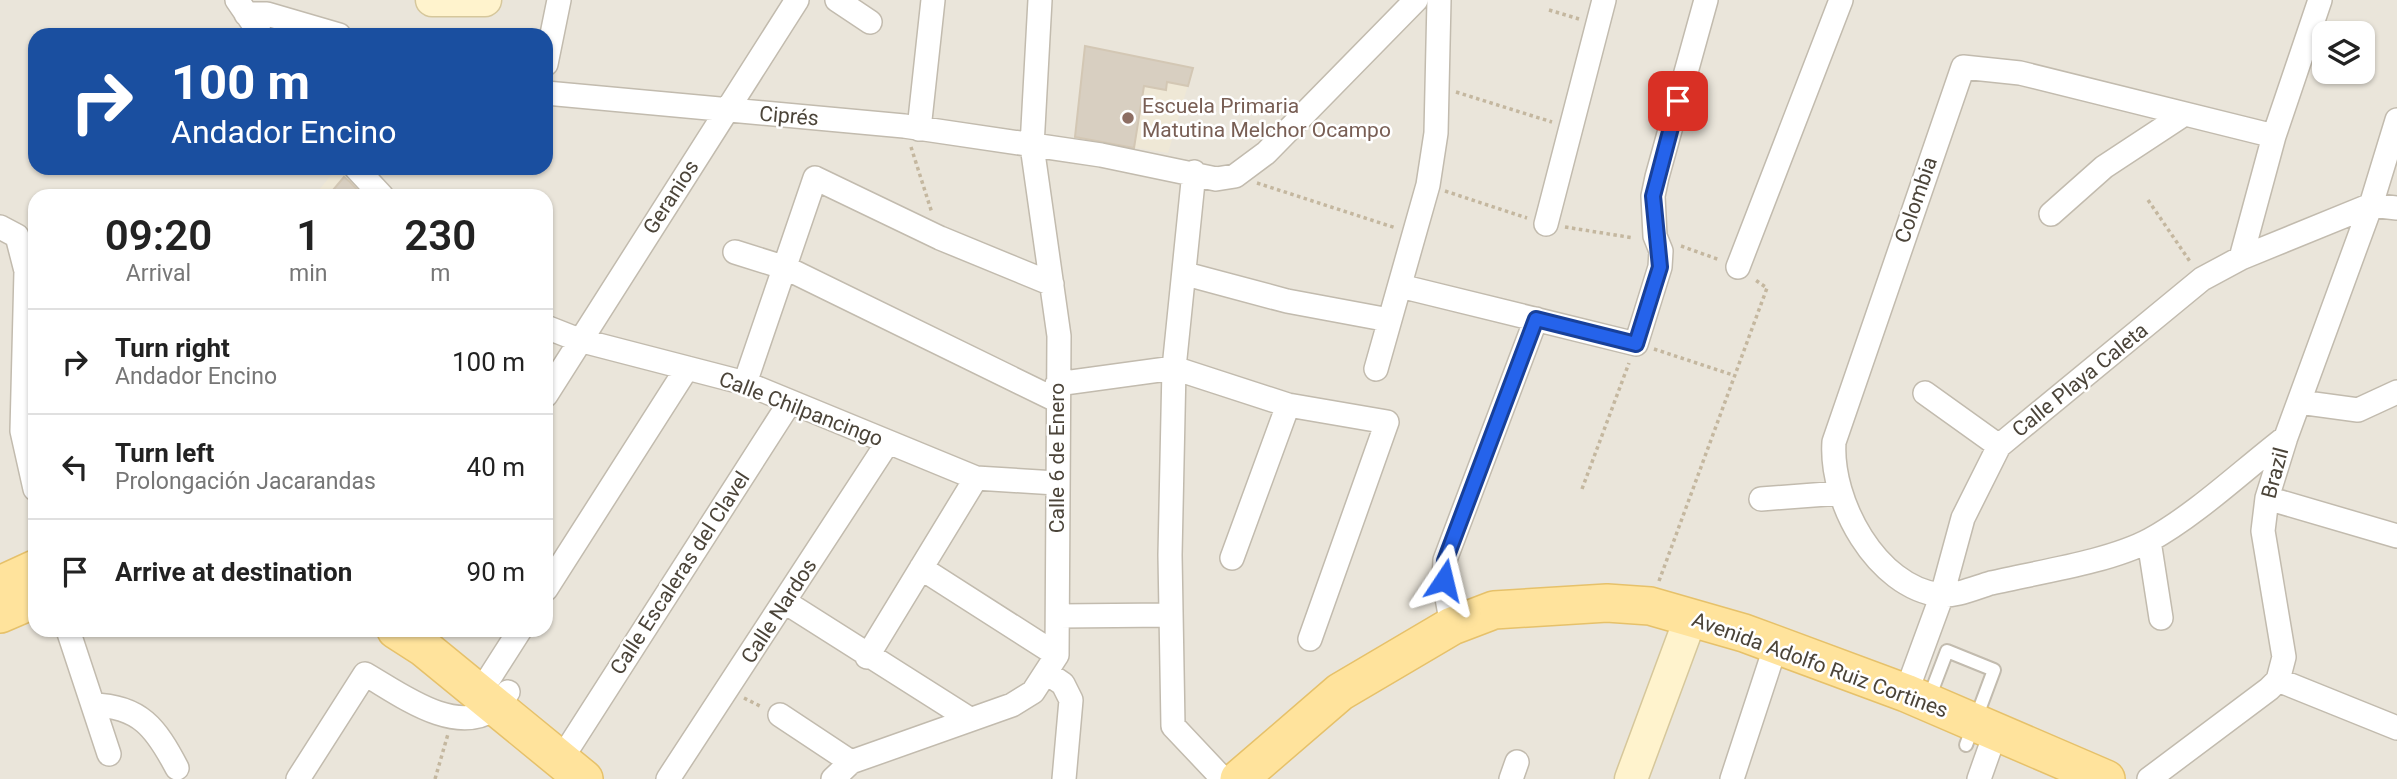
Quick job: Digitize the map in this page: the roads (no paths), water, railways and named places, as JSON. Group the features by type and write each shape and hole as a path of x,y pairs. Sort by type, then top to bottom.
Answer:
{"main road":[{"path":"0,584 28,572"},
{"path":"0,614 28,602"},
{"name":"Avenida Adolfo Ruiz Cortines","path":"1239,779 1340,692 1452,626 1494,610 1607,603 1650,606 1687,627 1770,663 1981,746 2044,779"},
{"name":"Avenida Adolfo Ruiz Cortines","path":"1273,779 1329,729 1419,667 1469,643 1529,628 1588,623 1687,627 1744,633 1917,697 1981,746 2106,779"},
{"path":"407,637 497,693"},
{"path":"436,637 554,743 584,779"},
{"path":"554,743 614,779"}],"street":[{"path":"432,0 485,0"},
{"path":"553,30 559,0"},
{"name":"Geranios","path":"553,383 797,0"},
{"path":"837,0 870,22"},
{"path":"912,128 933,0"},
{"name":"Calle 6 de Enero","path":"1041,0 1032,146 1059,335 1056,392 1059,616 1052,664"},
{"name":"Ciprés","path":"553,94 912,128 1194,172 1216,179 1235,176 1266,153 1416,0"},
{"path":"1376,369 1415,234 1432,159 1439,0"},
{"path":"1546,224 1604,0"},
{"path":"1400,286 1636,344 1660,267 1661,251 1655,236 1653,196 1706,0"},
{"path":"1738,267 1841,0"},
{"path":"2241,258 2274,136 2320,0"},
{"path":"257,13 313,28"},
{"name":"Colombia","path":"1942,595 1908,586 1888,572 1870,553 1840,493 1832,465 1834,442 1963,67 2020,73 2274,136"},
{"path":"2051,214 2104,167 2183,115"},
{"name":"Brazil","path":"2278,680 2284,657 2263,531 2267,498 2286,437 2371,205 2397,120"},
{"path":"1194,172 1186,274 1174,368 1170,555 1173,726 1223,779"},
{"path":"362,175 376,189"},
{"path":"746,383 815,178 940,238 1052,284"},
{"name":"Calle Playa Caleta","path":"1917,697 1963,517 1998,446 2202,279 2241,258 2371,205 2397,208"},
{"path":"0,227 17,236 26,271 22,431 28,458"},
{"path":"735,252 786,268 1056,392 1174,368 1288,405 1387,422 1310,639"},
{"path":"1186,274 1287,301 1389,320"},
{"path":"1452,626 1444,580 1445,561 1536,319"},
{"name":"Calle Chilpancingo","path":"553,330 579,340 746,383 976,478 1056,483"},
{"path":"553,578 687,368"},
{"path":"1925,393 1998,446"},
{"path":"2299,402 2358,410 2397,393"},
{"name":"Calle Escaleras del Clavel","path":"554,743 790,402"},
{"path":"1232,558 1288,405"},
{"path":"1942,595 2115,554 2149,541 2286,437"},
{"name":"Calle Nardos","path":"668,779 888,442"},
{"path":"867,657 976,478"},
{"path":"1761,499 1840,493"},
{"path":"2267,498 2397,536"},
{"path":"2149,541 2161,618"},
{"path":"921,568 1052,664 1071,700 1064,779"},
{"path":"785,602 867,657 968,718"},
{"path":"1059,616 1170,615"},
{"path":"1631,779 1687,627"},
{"path":"70,637 109,754"},
{"path":"298,779 365,674 405,697 453,718 466,719 497,693 517,637"},
{"path":"1732,779 1770,663"},
{"path":"833,779 852,762 968,718 1012,705 1033,692 1052,664"},
{"path":"2149,779 2278,680 2397,728"},
{"path":"93,705 118,705 149,723 177,768"},
{"path":"780,715 852,762"},
{"path":"550,779 554,743"}],"lane":[{"path":"1917,697 1947,651 1994,670 1981,746"}],"place":[{"name":"Escuela Primaria Matutina Melchor Ocampo","path":"1128,118"}]}
